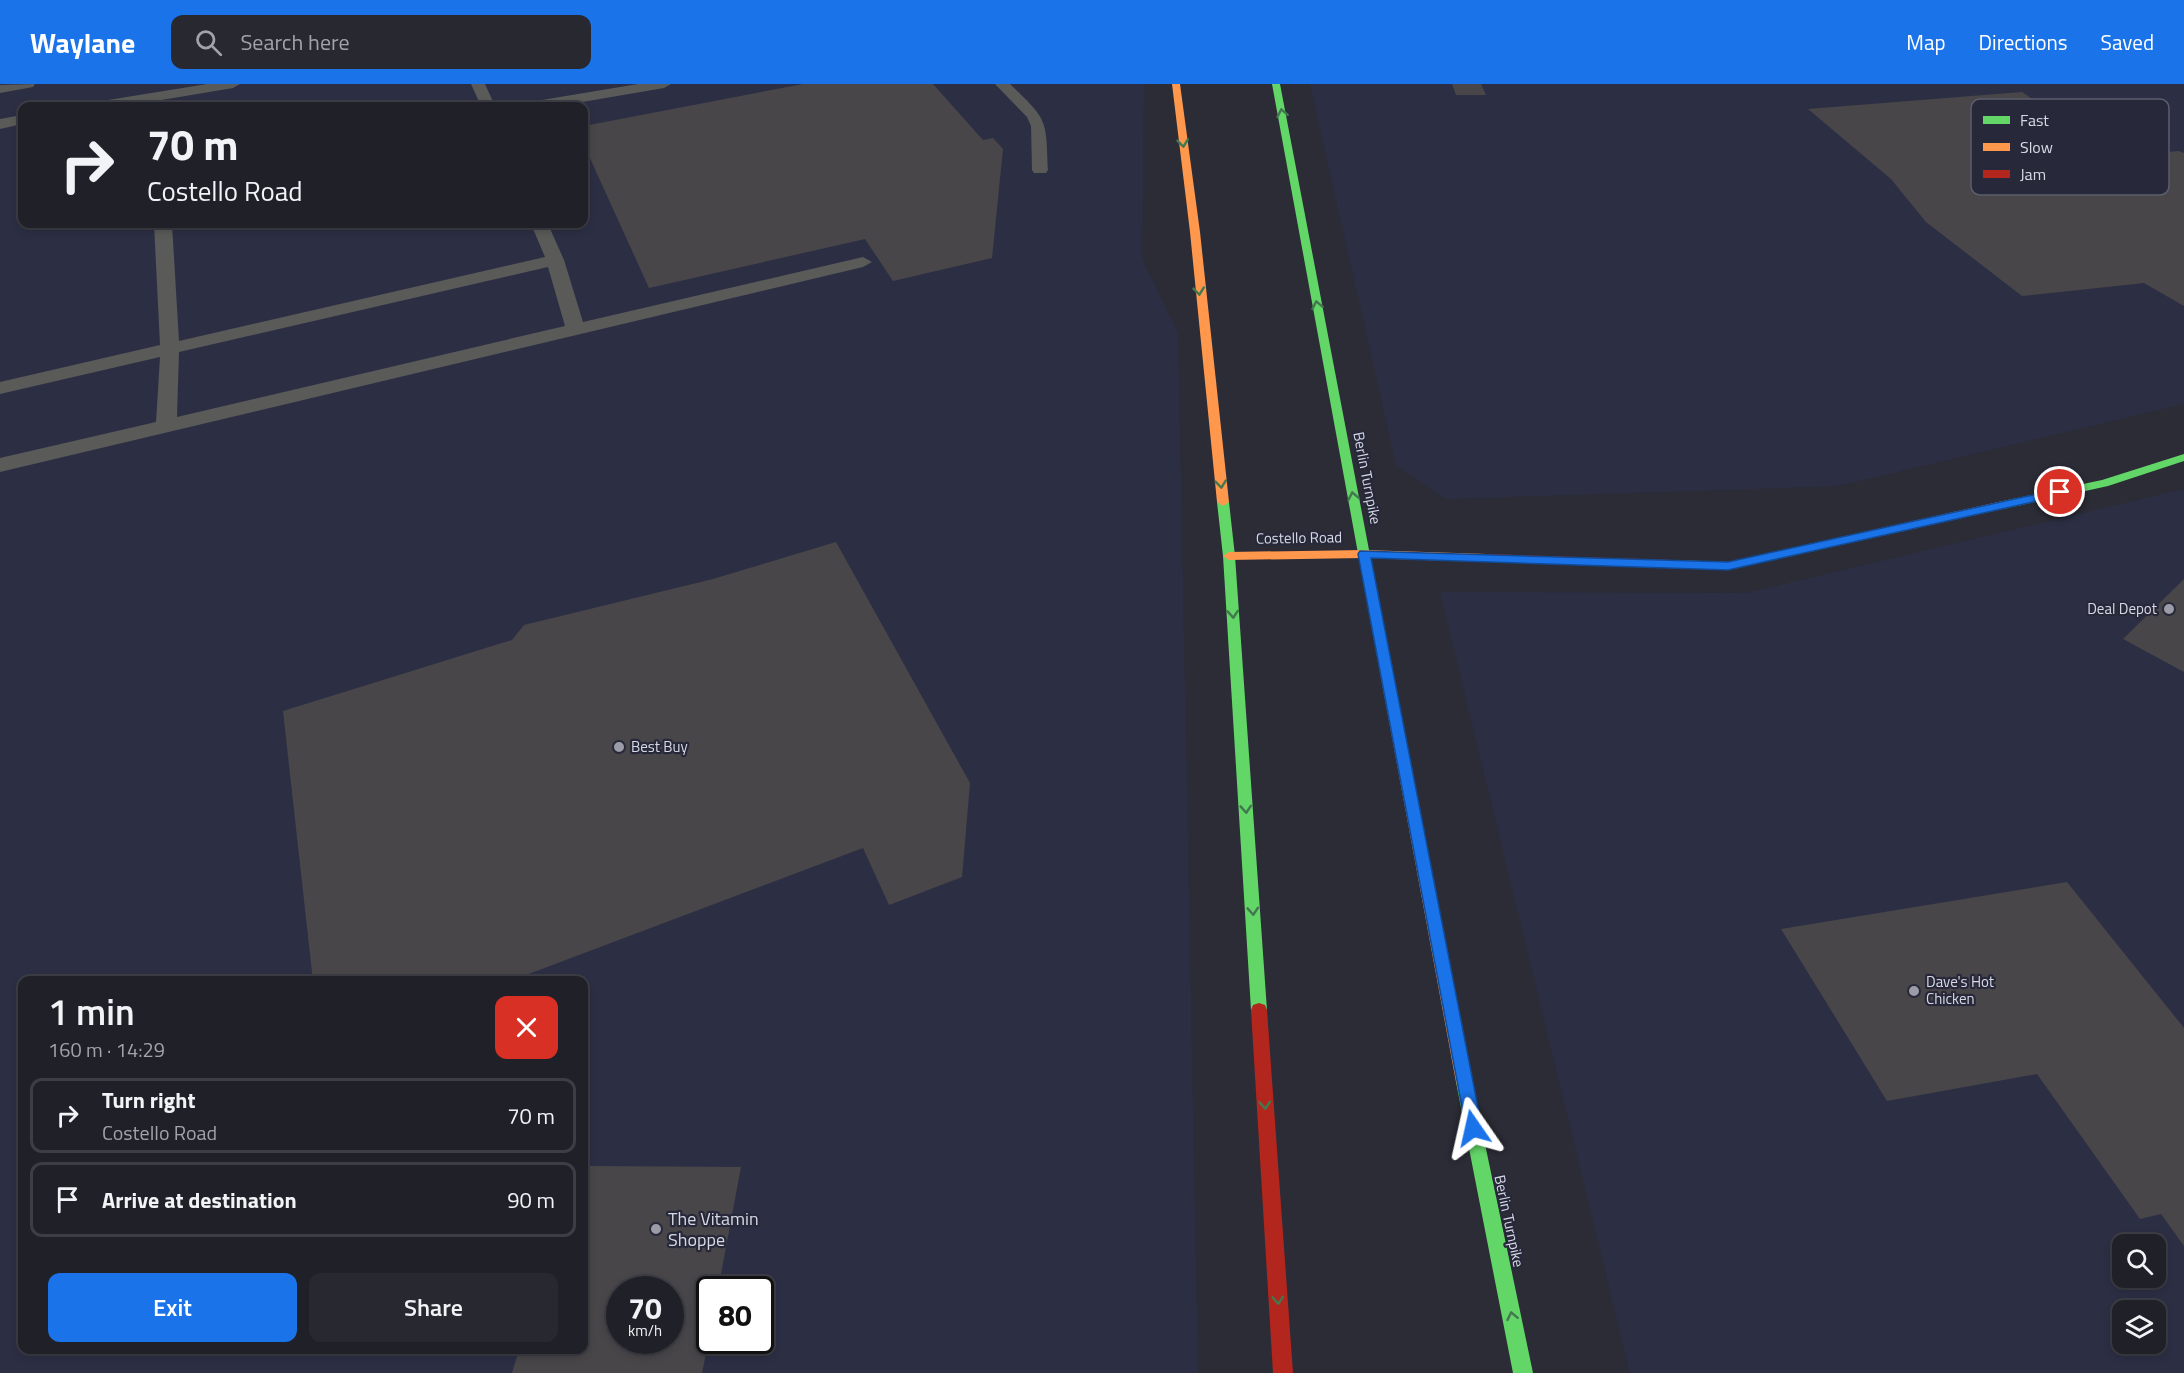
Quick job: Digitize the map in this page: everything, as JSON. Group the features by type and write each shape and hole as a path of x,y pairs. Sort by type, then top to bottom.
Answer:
{"main road":[{"path":"1176,84 1195,232 1198,280 1229,556 1283,1373"},
{"name":"Berlin Turnpike","path":"1276,84 1453,1027 1523,1373"},
{"name":"Costello Road","path":"1229,556 1364,554 1728,566 2104,483 2184,457"}],"lane":[{"path":"0,89 28,84"},
{"path":"478,84 486,102"},
{"path":"559,102 664,84"},
{"path":"1002,84 1033,115 1039,126 1040,170"},
{"path":"156,102 225,85"},
{"path":"0,124 18,121"},
{"path":"163,228 170,348 166,426"},
{"path":"541,228 555,260 575,328"},
{"path":"0,388 555,260"},
{"path":"0,465 863,262"}],"shaded area":[{"path":"0,84 1144,84 1142,259 1178,333 1198,1373 0,1373"},
{"path":"1310,84 2184,84 2184,404 1838,486 1446,499 1396,465"},
{"path":"2184,489 2184,1373 1630,1373 1440,592 1747,593"}],"building":[{"path":"803,84 933,84 983,140 993,138 1003,149 992,258 893,281 865,239 649,288 588,154 588,125"},
{"path":"1452,84 1481,84 1486,95 1456,95"},
{"path":"2022,92 2032,99 1971,99 1971,195 2169,195 2169,152 2184,153 2184,306 2144,283 2022,296 1926,222 1891,179 1808,109"},
{"name":"Best Buy","path":"836,542 970,783 962,877 889,905 863,848 523,976 312,976 283,711 512,640 524,625 713,579"},
{"name":"Deal Depot","path":"2184,579 2184,672 2123,639"},
{"path":"2067,882 2184,1028 2184,1246 2161,1214 2140,1219 2037,1074 1887,1101 1781,929"},
{"name":"The Vitamin Shoppe","path":"588,1166 741,1167 721,1276 696,1276 696,1354 706,1354 702,1373 512,1373 518,1354 588,1354"}],"traffic: fast":[{"path":"1276,84 1372,597"},
{"path":"2003,505 2104,483 2184,457"},
{"path":"1223,502 1229,556 1259,1010"},
{"path":"1464,1082 1523,1373"}],"traffic: slow":[{"path":"1176,84 1195,232 1223,502"},
{"path":"1673,564 1728,566 2003,505"},
{"path":"1229,556 1364,554 1487,558"},
{"path":"1372,597 1464,1082"}],"traffic: jam":[{"path":"1487,558 1673,564"},
{"path":"1259,1010 1283,1373"}],"place":[{"name":"Deal Depot","path":"2169,609"},
{"name":"Best Buy","path":"619,747"},
{"name":"Dave's Hot Chicken","path":"1914,991"},
{"name":"The Vitamin Shoppe","path":"656,1229"}],"route":[{"path":"1473,1128 1364,554 1669,562 1728,566 2060,492"}]}
